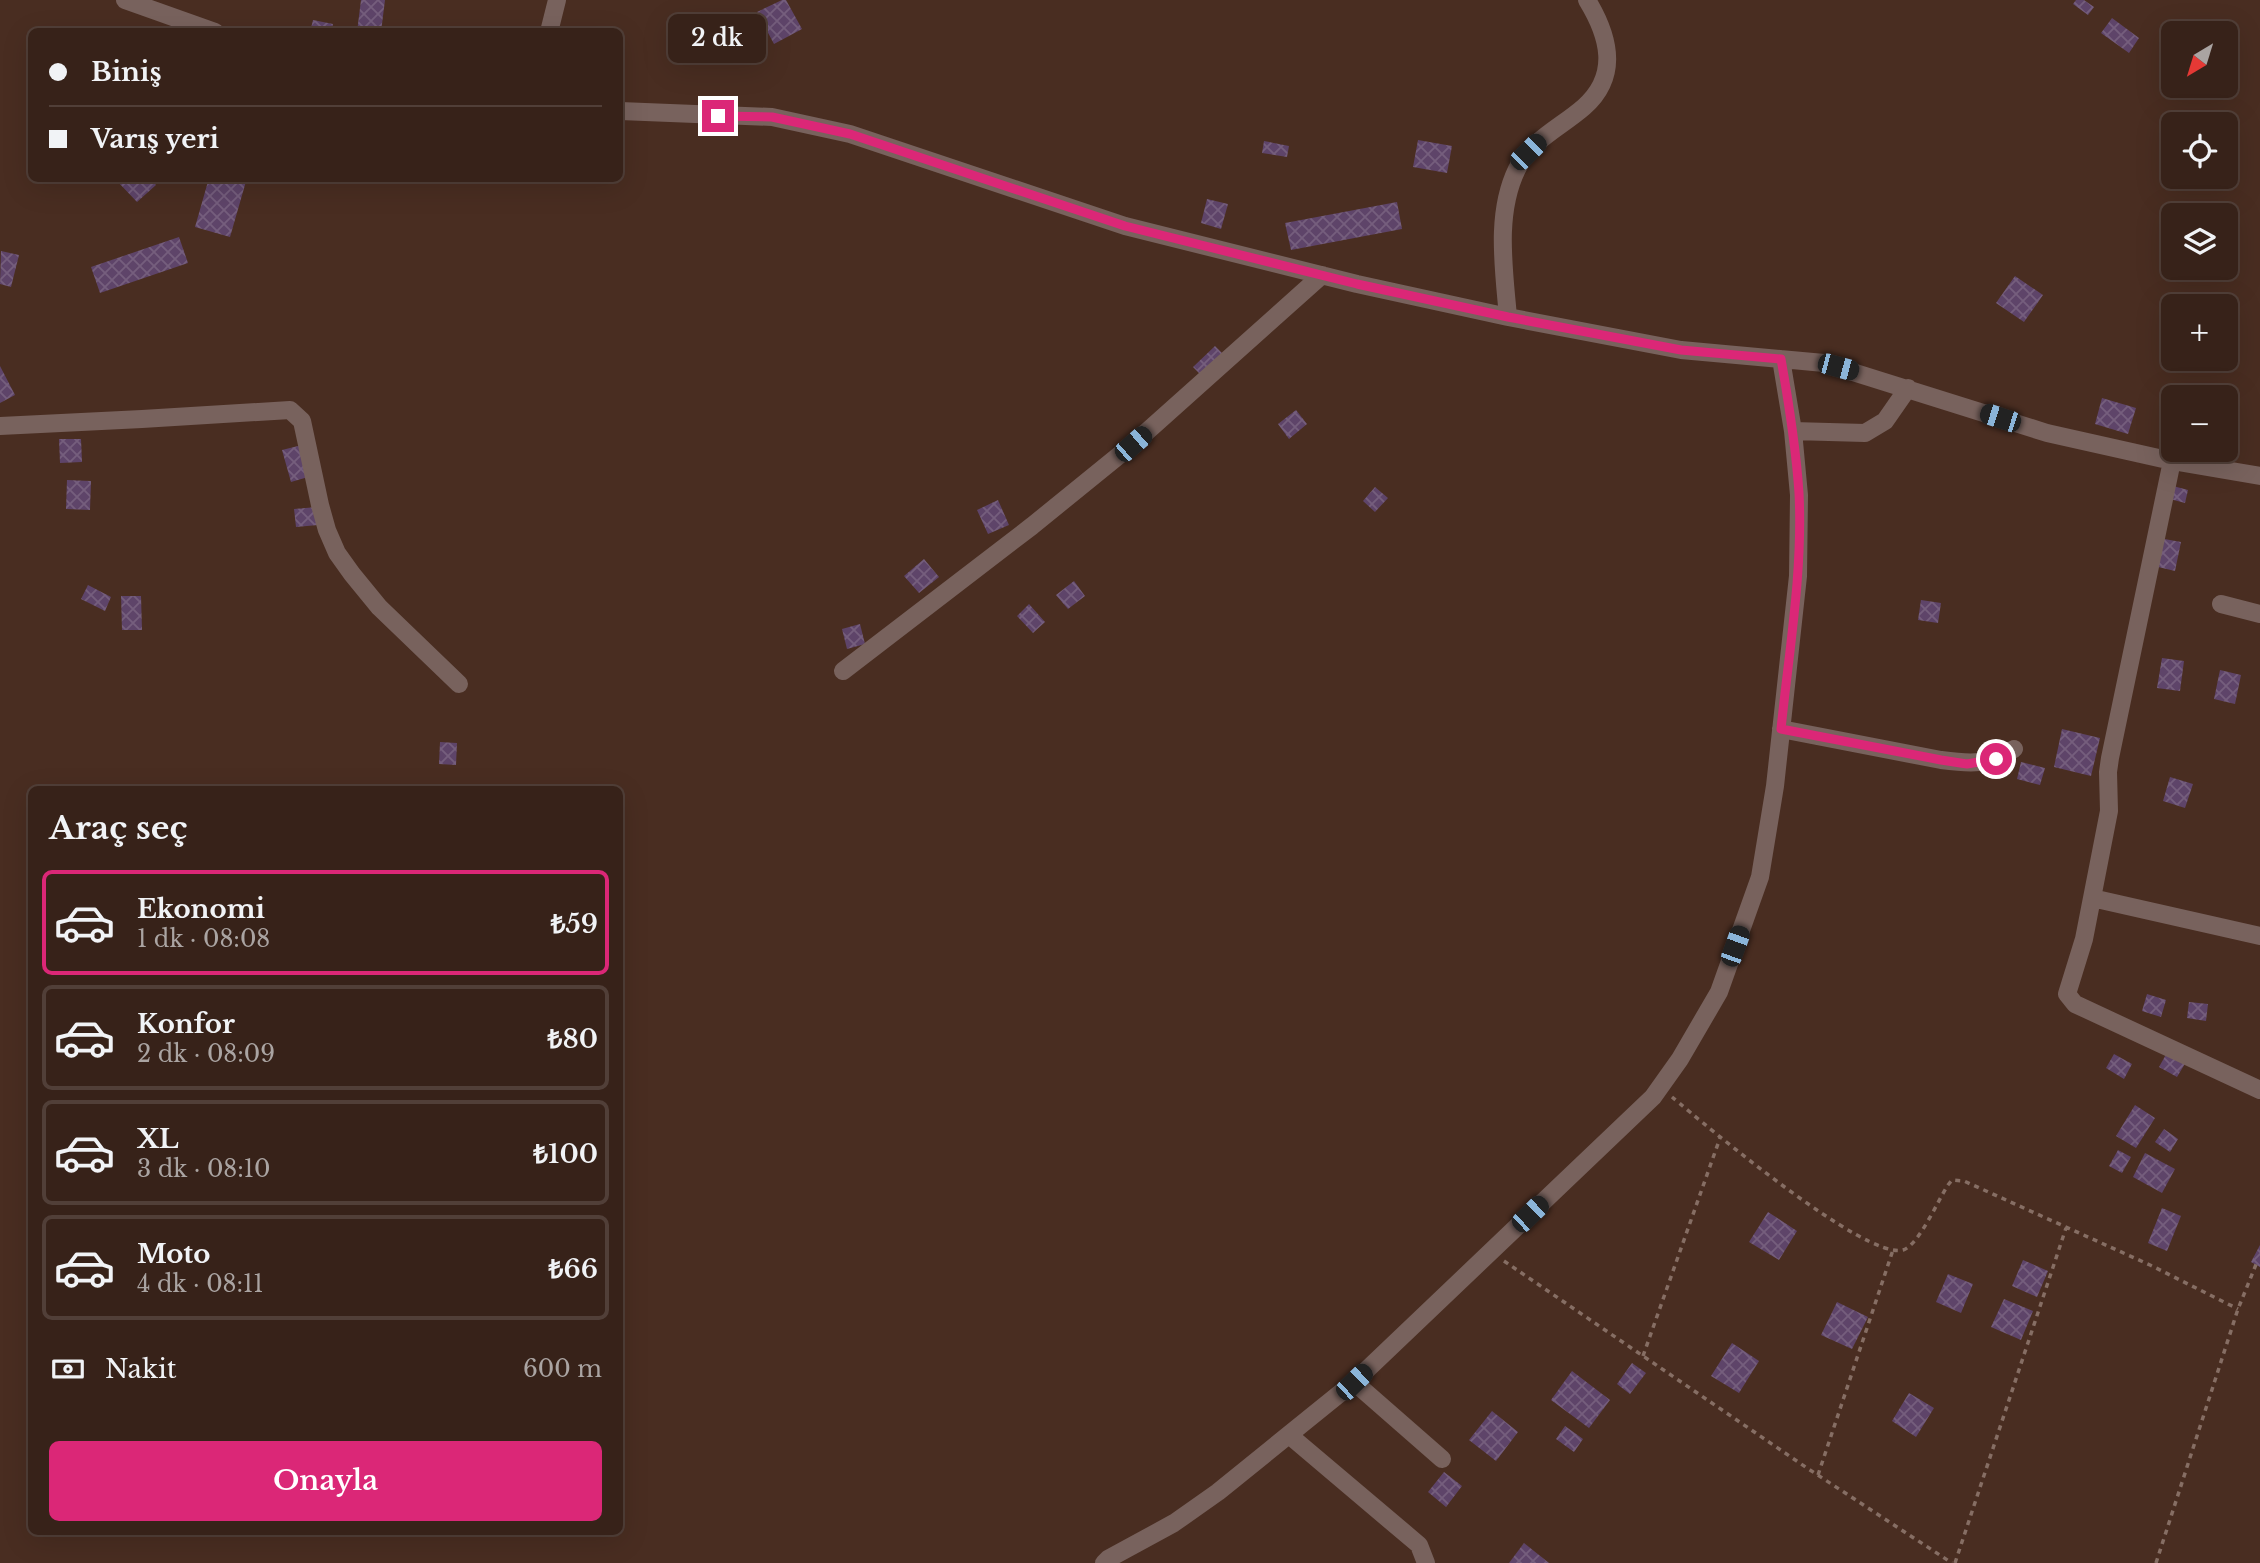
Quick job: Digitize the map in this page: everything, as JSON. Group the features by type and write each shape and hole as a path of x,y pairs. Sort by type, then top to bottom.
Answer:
{"street":[{"path":"125,0 204,28"},
{"path":"550,28 557,0"},
{"path":"1508,317 1503,251 1504,219 1517,170 1528,152 1545,135 1584,107 1600,87 1606,71 1608,61 1604,30 1587,0"},
{"path":"623,111 772,117 850,134 1125,226 1322,275 1508,317 1681,350 1824,363 2047,433 2161,459"},
{"path":"843,671 1032,526 1133,444 1322,275"},
{"path":"1104,1563 1174,1523 1219,1492 1354,1382 1645,1104 1680,1059 1719,992 1760,877 1775,786 1798,576 1799,495 1794,431 1781,359"},
{"path":"1794,431 1865,433 1885,421 1908,388"},
{"path":"0,426 290,410 302,421 320,505 337,552 379,607 458,684"},
{"path":"2172,462 2110,758 2109,811 2084,939 2067,994 2070,1000 2154,1042 2260,1090"},
{"path":"2178,462 2260,476"},
{"path":"2221,604 2260,614"},
{"path":"1781,729 1967,764 1996,759 2014,749"},
{"path":"2092,898 2260,936"},
{"path":"1354,1382 1442,1459"},
{"path":"1289,1435 1419,1545 1426,1563"}],"path":[{"path":"1660,1087 1720,1138 1827,1217 1867,1240 1893,1250 1900,1251 1914,1242 1952,1180 1964,1181 2150,1265 2238,1309"},
{"path":"1643,1356 1720,1138"},
{"path":"1491,1252 1818,1475 1954,1563 2066,1228"},
{"path":"1818,1475 1893,1250"},
{"path":"2156,1563 2238,1309 2257,1262"}],"building":[{"path":"361,0 385,0 382,28 358,28"},
{"path":"786,0 802,29 774,44 757,12"},
{"path":"2076,0 2084,0 2094,7 2088,15 2073,4"},
{"path":"2112,18 2139,38 2129,53 2101,33"},
{"path":"313,20 333,24 332,28 311,28"},
{"path":"1418,140 1452,146 1447,173 1413,167"},
{"path":"1264,141 1289,146 1287,157 1262,153"},
{"path":"118,182 153,182 156,185 137,202"},
{"path":"208,182 246,182 230,237 195,227"},
{"path":"1207,199 1228,204 1221,229 1201,223"},
{"path":"1397,202 1402,229 1291,250 1285,223"},
{"path":"179,237 188,263 100,293 91,267"},
{"path":"1,251 19,255 11,287 0,284"},
{"path":"2015,276 2043,295 2024,322 1996,303"},
{"path":"1215,346 1227,358 1205,379 1193,367"},
{"path":"0,366 15,395 0,403"},
{"path":"2102,398 2136,408 2128,434 2095,424"},
{"path":"1296,410 1307,424 1289,439 1278,424"},
{"path":"59,439 81,439 82,462 60,463"},
{"path":"306,444 315,475 291,482 282,450"},
{"path":"67,480 91,481 90,510 66,509"},
{"path":"2173,486 2188,490 2185,503 2170,499"},
{"path":"1375,487 1388,498 1375,512 1363,501"},
{"path":"998,500 1009,525 988,534 977,510"},
{"path":"317,507 318,525 296,527 294,509"},
{"path":"2159,538 2181,542 2175,571 2154,566"},
{"path":"924,559 939,577 919,593 904,576"},
{"path":"1074,581 1085,596 1068,609 1056,595"},
{"path":"88,585 111,597 105,611 81,599"},
{"path":"121,596 141,596 142,630 122,630"},
{"path":"1921,600 1941,603 1938,623 1918,620"},
{"path":"1029,604 1045,622 1033,633 1017,616"},
{"path":"860,624 865,644 847,649 842,629"},
{"path":"2162,658 2184,661 2180,691 2157,688"},
{"path":"2220,670 2241,675 2235,704 2214,699"},
{"path":"2062,729 2100,738 2091,776 2054,767"},
{"path":"440,742 457,743 456,765 439,764"},
{"path":"2021,762 2045,768 2040,785 2017,779"},
{"path":"2170,777 2193,784 2185,808 2163,801"},
{"path":"2147,994 2166,1000 2161,1017 2142,1011"},
{"path":"2189,1002 2208,1004 2206,1021 2187,1018"},
{"path":"2168,1051 2186,1062 2177,1077 2159,1067"},
{"path":"2114,1054 2132,1064 2124,1079 2106,1068"},
{"path":"2135,1105 2155,1118 2136,1148 2116,1136"},
{"path":"2164,1129 2178,1139 2170,1152 2155,1142"},
{"path":"2118,1150 2131,1157 2122,1173 2109,1166"},
{"path":"2145,1153 2175,1169 2162,1193 2133,1177"},
{"path":"2162,1208 2181,1216 2167,1251 2148,1243"},
{"path":"1768,1212 1797,1231 1779,1260 1749,1242"},
{"path":"2260,1245 2260,1267 2251,1262"},
{"path":"2023,1260 2048,1271 2037,1297 2012,1286"},
{"path":"1948,1274 1973,1284 1961,1313 1936,1302"},
{"path":"2004,1299 2033,1311 2021,1340 1991,1327"},
{"path":"1837,1302 1868,1317 1852,1349 1821,1335"},
{"path":"1732,1343 1759,1361 1739,1393 1711,1376"},
{"path":"1632,1363 1646,1373 1630,1394 1617,1384"},
{"path":"1572,1371 1610,1400 1589,1428 1551,1400"},
{"path":"1909,1393 1934,1408 1916,1437 1892,1421"},
{"path":"1492,1411 1518,1432 1496,1461 1469,1440"},
{"path":"1565,1426 1583,1439 1574,1452 1556,1439"},
{"path":"1444,1472 1462,1486 1446,1507 1428,1492"},
{"path":"1524,1543 1549,1563 1509,1563"}],"route":[{"path":"718,116 772,117 850,134 1125,226 1357,284 1508,317 1681,350 1781,359 1794,431 1799,495 1798,576 1781,729 1967,764 1996,759"}]}
